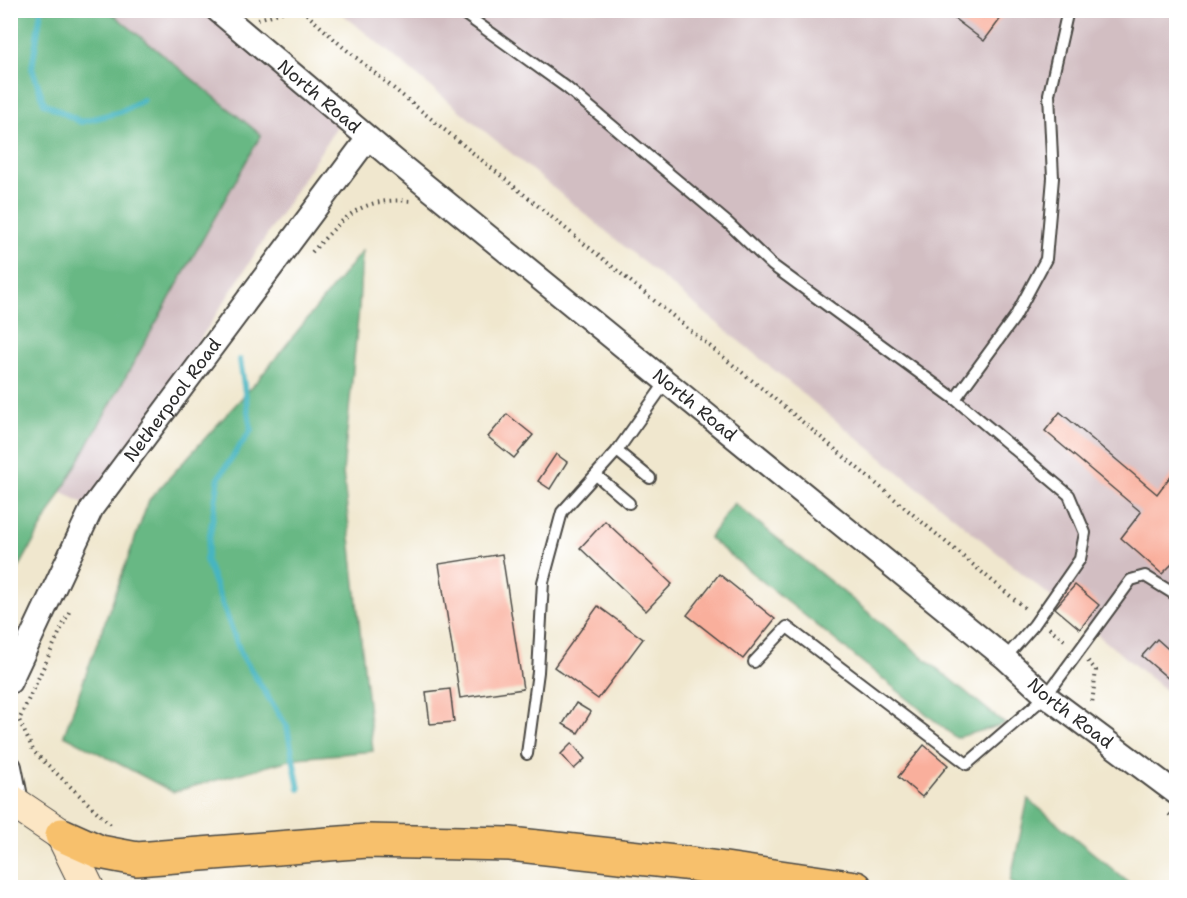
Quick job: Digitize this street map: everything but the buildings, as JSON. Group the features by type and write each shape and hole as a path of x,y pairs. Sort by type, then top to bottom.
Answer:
{"highway":[{"path":"62,835 100,852 137,859 367,841 510,844 684,863 856,888"}],"main road":[{"path":"14,801 62,835 88,888"}],"street":[{"name":"North Road","path":"217,10 368,138 1005,658 1046,696 1083,723 1172,803"},
{"name":"Netherpool Road","path":"10,682 92,508 368,138"},
{"path":"10,767 14,801"}],"lane":[{"path":"459,10 566,87 728,223 772,265 955,399 1069,495 1085,533 1080,559 1039,619 1005,658"},
{"path":"955,399 1015,317 1046,259 1053,178 1049,94 1068,10"},
{"path":"527,754 538,672 543,582 562,513 617,451 666,382"},
{"path":"617,451 650,478"},
{"path":"596,475 628,503"},
{"path":"754,662 787,627 967,764 1046,696 1131,580 1145,576 1176,595"}],"path":[{"path":"302,10 343,47 787,409 1078,651 1096,670 1094,698 1083,723"},
{"path":"308,255 348,213 388,199 423,202"},
{"path":"73,604 19,720 34,752 123,837 127,857"},
{"path":"1172,803 1176,820"}],"shaded area":[{"path":"11,11 208,11 339,123 92,508 11,464"},
{"path":"339,11 1176,11 1176,699 791,384"}],"green space":[{"path":"11,10 109,11 261,135 11,582"},
{"path":"362,251 359,308 343,472 373,751 297,758 173,792 64,735 149,500 258,380"},
{"path":"734,503 1005,724 956,738 709,538"},
{"path":"1028,799 1134,887 1021,888 1010,882"}],"waterway":[{"path":"41,10 32,68 44,103 81,122 120,112 143,100"},
{"path":"240,360 251,430 219,477 206,560 241,654 287,727 299,789"}]}
